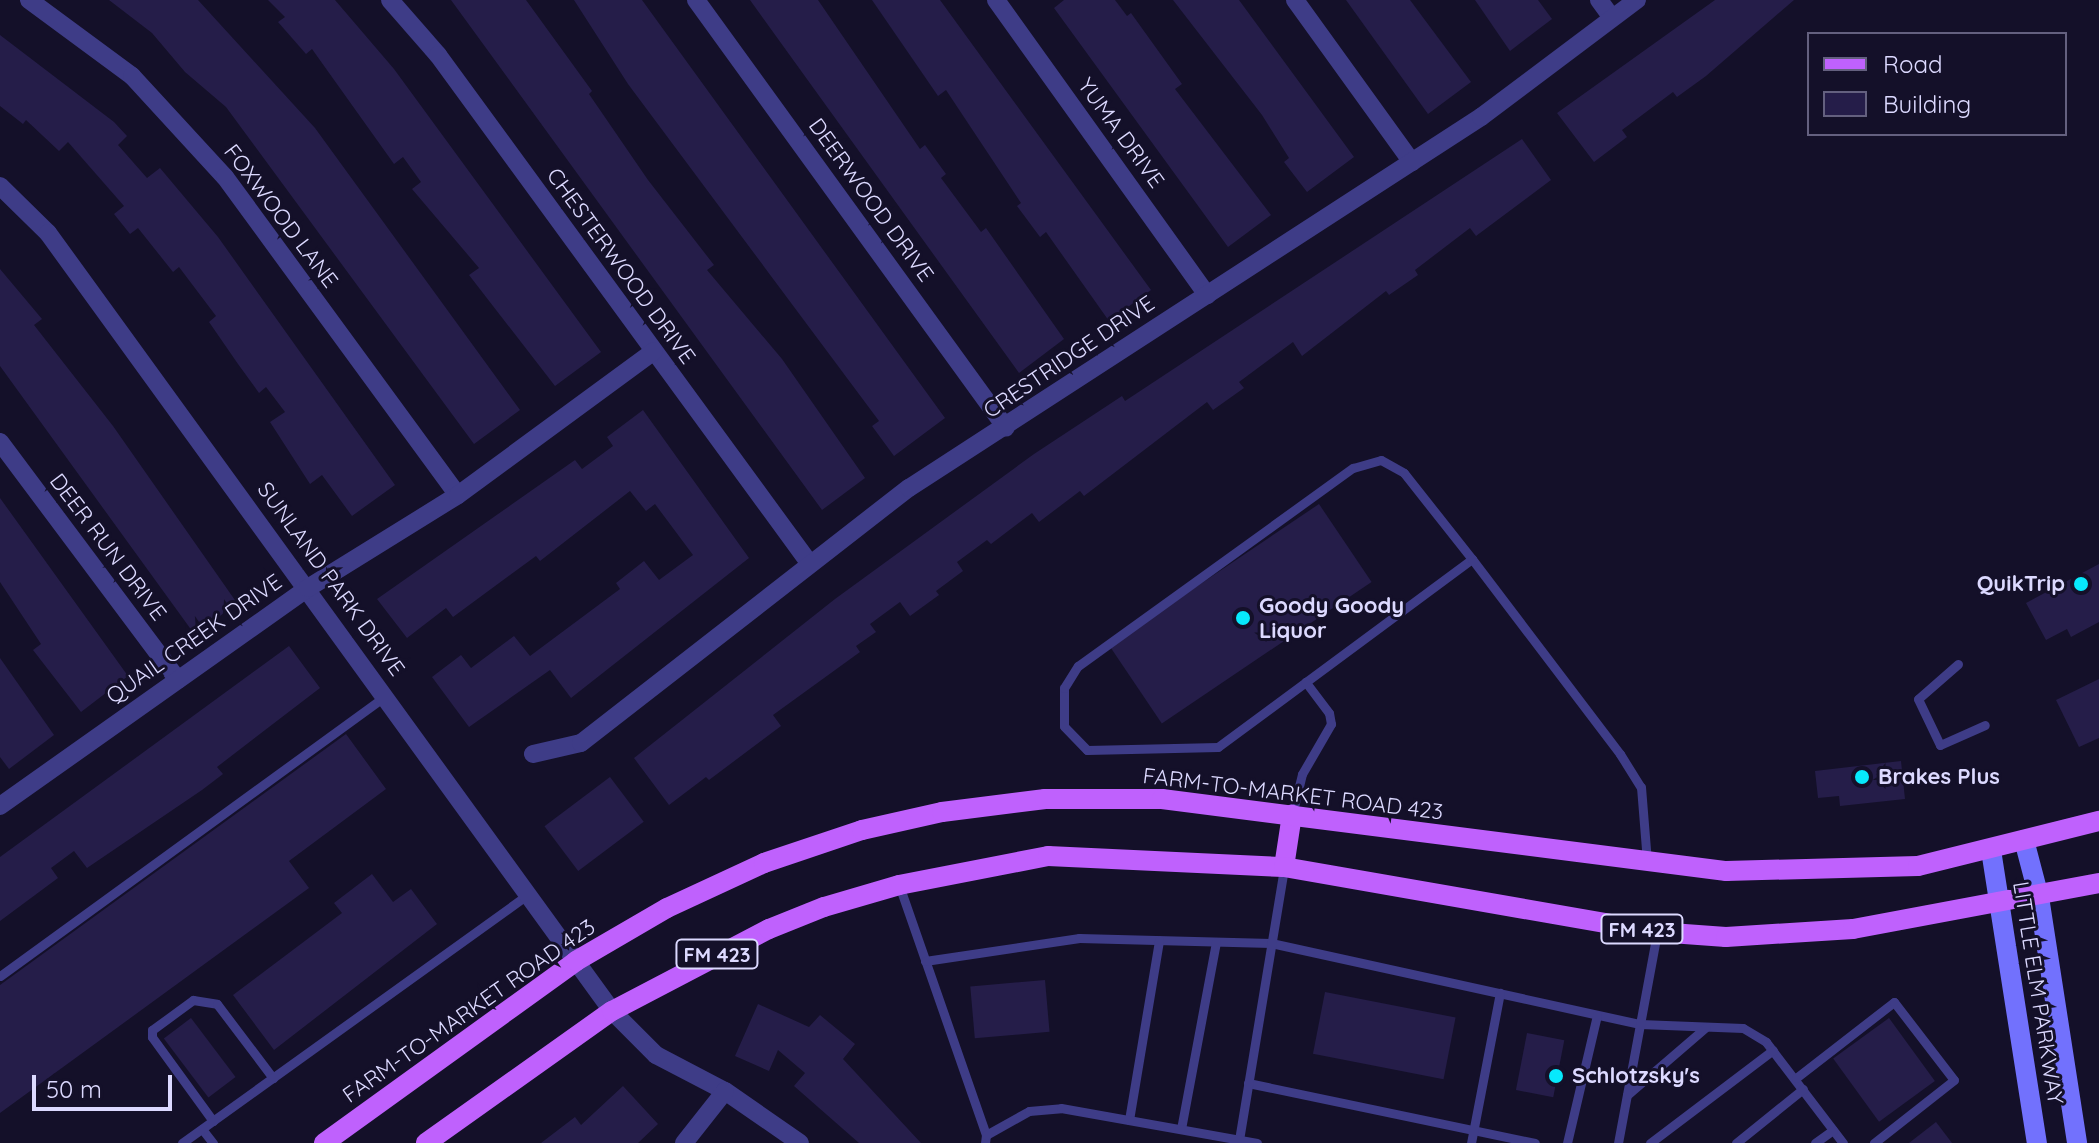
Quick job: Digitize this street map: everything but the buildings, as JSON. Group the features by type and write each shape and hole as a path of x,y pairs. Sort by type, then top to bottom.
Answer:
{"main road":[{"name":"FARM-TO-MARKET ROAD 423","path":"324,1143 576,961 667,908 764,863 862,830 942,812 1045,799 1162,799 1648,864 1726,871 1918,866 2099,821"},
{"path":"1284,867 1292,815"},
{"name":"LITTLE ELM PARKWAY","path":"2024,840 2039,897 2077,1143"},
{"name":"LITTLE ELM PARKWAY","path":"1991,850 2002,904 2037,1143"},
{"name":"FM 423","path":"426,1143 612,1011 769,929 899,885 1048,856 1284,867 1657,932 1726,937 1853,929 2002,904 2099,883"}],"street":[{"name":"FOXWOOD LANE","path":"29,0 132,76 225,177 458,495"},
{"name":"CHESTERWOOD DRIVE","path":"390,0 438,55 810,564"},
{"name":"DEERWOOD DRIVE","path":"696,0 1006,428"},
{"name":"YUMA DRIVE","path":"996,0 1207,295"},
{"path":"1295,0 1412,162"},
{"path":"1599,0 1612,18"},
{"name":"CRESTRIDGE DRIVE","path":"533,754 581,743 909,488 1006,428 1412,162 1637,0"},
{"name":"SUNLAND PARK DRIVE","path":"0,186 48,233 612,1011 656,1055 725,1091 800,1143"},
{"name":"QUAIL CREEK DRIVE","path":"0,806 308,588 458,495 654,351"},
{"name":"DEER RUN DRIVE","path":"0,442 178,680"},
{"path":"684,1143 725,1091"}],"lane":[{"path":"1472,559 1218,747 1087,750 1064,726 1061,712 1064,688 1078,666 1366,463 1381,460 1404,473 1472,559 1641,787 1648,864"},
{"path":"1958,664 1918,699 1940,745 1985,725"},
{"path":"1292,815 1302,774 1331,724 1329,713 1306,682"},
{"path":"0,976 386,696"},
{"path":"1239,1140 1284,867"},
{"path":"899,885 986,1139 1029,1111 1061,1108 1257,1143"},
{"path":"182,1143 528,894"},
{"path":"1618,1143 1657,932"},
{"path":"925,961 1079,938 1271,943 1640,1024 1743,1028 1773,1050 1843,1143"},
{"path":"1129,1120 1159,940"},
{"path":"1181,1129 1216,942"},
{"path":"1471,1143 1500,993"},
{"path":"213,1121 152,1037 152,1030 193,1000 217,1004 273,1078"},
{"path":"1796,1078 1894,1002 1954,1080 1874,1143"},
{"path":"1567,1143 1597,1015"},
{"path":"1627,1095 1706,1026"},
{"path":"1650,1143 1773,1050"},
{"path":"1248,1083 1535,1143"},
{"path":"1736,1143 1803,1089"},
{"path":"202,1129 213,1143"},
{"path":"1815,1143 1833,1130"}],"place":[{"name":"QuikTrip","path":"2081,584"},
{"name":"Goody Goody Liquor","path":"1243,618"},
{"name":"Brakes Plus","path":"1862,777"},
{"name":"Schlotzsky's","path":"1556,1076"}]}
